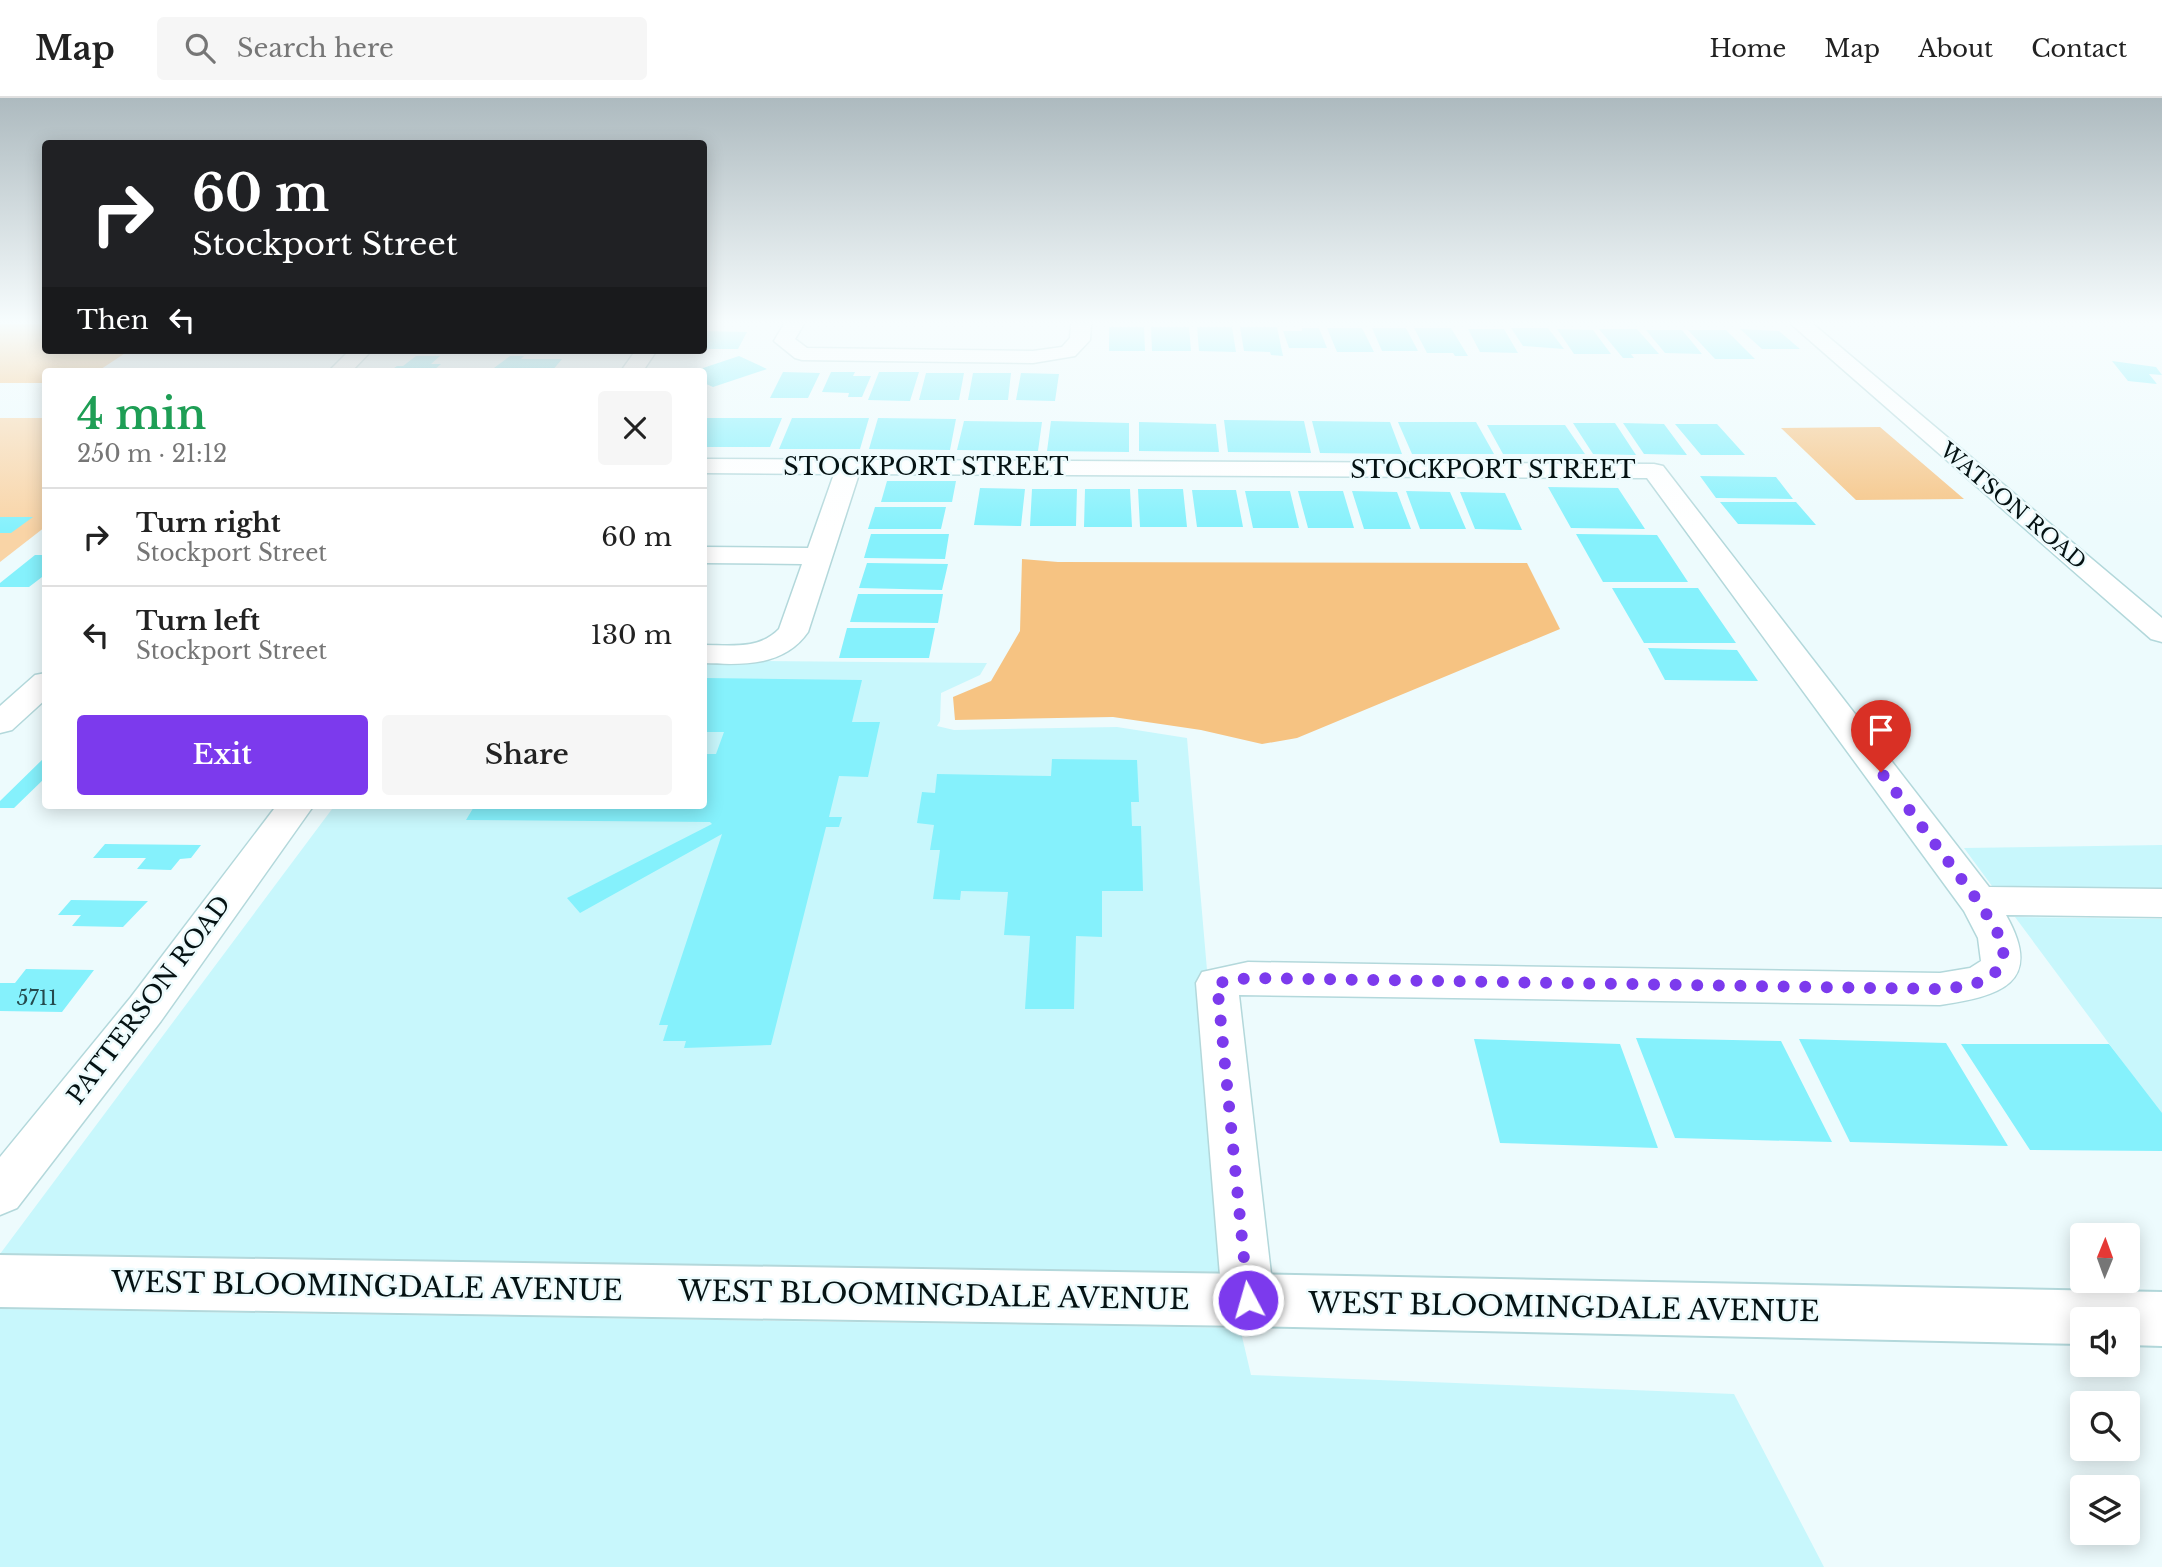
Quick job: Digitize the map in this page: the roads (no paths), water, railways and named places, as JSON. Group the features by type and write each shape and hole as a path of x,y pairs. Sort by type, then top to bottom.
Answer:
{"main road":[{"name":"WEST BLOOMINGDALE AVENUE","path":"0,1281 1248,1300 2162,1319"}],"street":[{"name":"WATSON ROAD","path":"1881,393 2162,633"},
{"name":"STOCKPORT STREET","path":"707,466 1654,471 1978,901 1996,929 2004,949 2001,966 1989,979 1967,986 1940,989 1248,978 1217,983 1248,1300"},
{"path":"707,654 761,652 776,648 787,640 793,632 849,467"},
{"path":"707,555 819,556"},
{"path":"0,723 42,686"},
{"name":"PATTERSON ROAD","path":"0,1193 146,1009 293,809"},
{"path":"1978,901 2162,903"}]}
